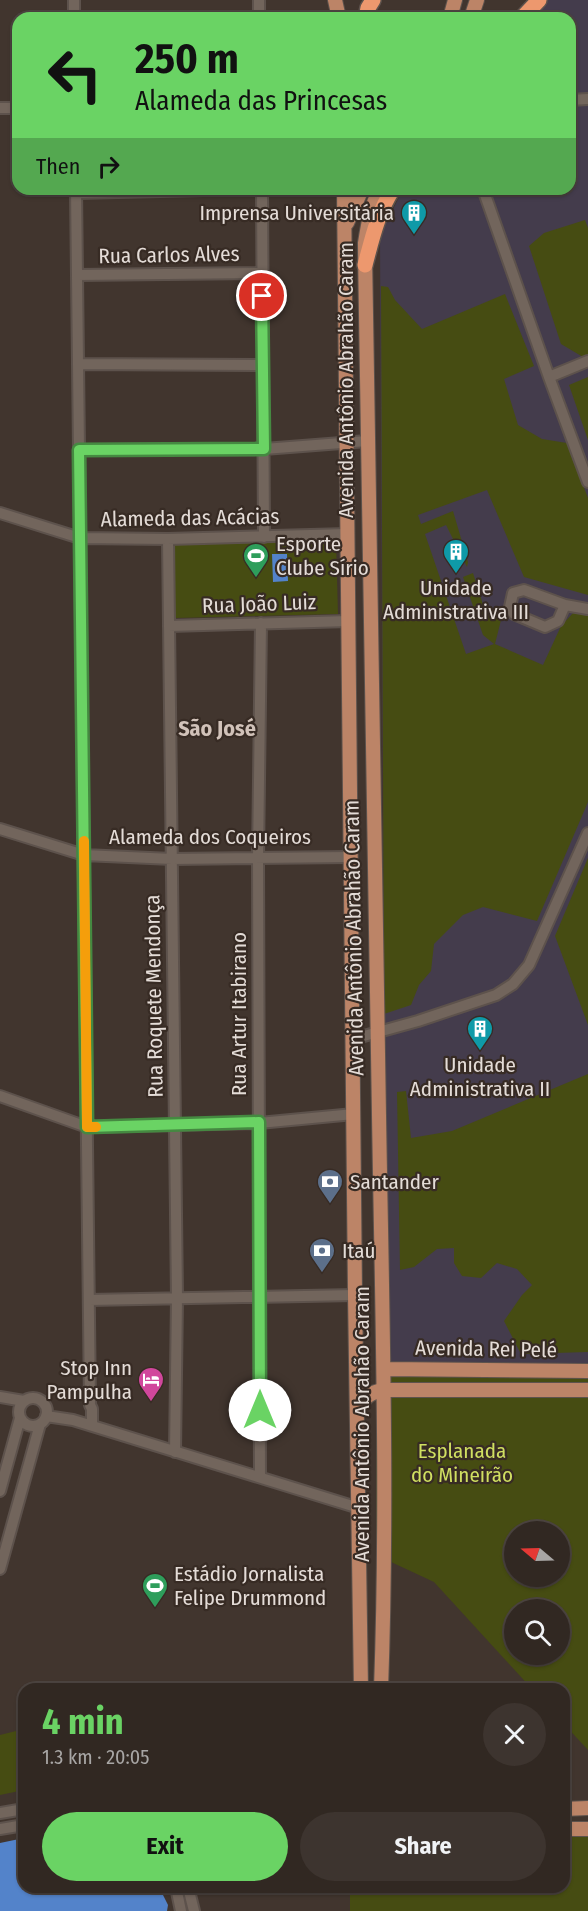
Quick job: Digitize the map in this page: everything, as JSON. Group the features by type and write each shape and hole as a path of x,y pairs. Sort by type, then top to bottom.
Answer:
{"highway":[{"path":"528,12 539,0"},
{"path":"365,265 375,228 389,195"}],"main road":[{"name":"Avenida Antônio Abrahão Caram","path":"344,195 361,1683"},
{"name":"Avenida Antônio Abrahão Caram","path":"344,242 348,219 359,195"},
{"name":"Avenida Antônio Abrahão Caram","path":"377,195 368,222 365,265 371,740 384,1369 384,1633 381,1683"},
{"path":"350,740 371,740"},
{"name":"Avenida Rei Pelé","path":"384,1369 588,1371"},
{"path":"485,1389 515,1370"},
{"path":"357,1410 366,1395 384,1390"},
{"name":"Avenida Rei Pelé","path":"384,1390 588,1390"},
{"path":"360,1592 384,1590"},
{"path":"361,1634 384,1633"},
{"path":"570,1809 585,1808"},
{"path":"570,1817 585,1808"},
{"path":"570,1829 588,1829"}],"street":[{"path":"76,195 90,1405 92,1409 89,1425"},
{"path":"262,195 264,537"},
{"path":"485,195 588,482"},
{"name":"Rua Carlos Alves","path":"77,275 262,273"},
{"path":"549,377 588,361"},
{"path":"78,364 263,365"},
{"path":"79,450 264,449 367,441"},
{"name":"Alameda das Acácias","path":"0,513 80,538 168,539 348,534"},
{"name":"Rua Roquete Mendonça","path":"168,539 177,1298 175,1452"},
{"path":"565,605 558,621 545,627 514,614 510,607 513,593 524,590 565,605 588,609"},
{"name":"Rua João Luiz","path":"170,626 349,621"},
{"name":"Rua Artur Itabirano","path":"260,1477 258,858 261,622"},
{"name":"Alameda dos Coqueiros","path":"0,829 84,855 172,859 351,857"},
{"path":"353,1039 418,1021 496,995 513,984 529,965 588,833"},
{"path":"0,1096 87,1127 259,1122 354,1114"},
{"path":"89,1300 355,1295"},
{"path":"0,1397 21,1409 26,1425 31,1426 43,1415"},
{"path":"0,1491 21,1409 28,1399 37,1399 43,1415 0,1569"},
{"path":"0,1402 21,1409"},
{"path":"43,1415 73,1420 359,1508"},
{"path":"0,1813 18,1810"},
{"path":"0,1829 18,1826"},
{"path":"177,1893 181,1911"},
{"path":"190,1893 194,1911"}],"shaded area":[{"path":"543,0 588,0 588,1365 387,1363 380,236 400,195 576,195 576,12 531,12"}],"green space":[{"path":"585,220 588,228 588,355 583,357 561,344 529,246 544,233"},
{"path":"381,286 388,287 395,300 422,329 505,294 534,366 504,379 518,425 542,439 567,443 588,498 588,595 524,577 487,490 418,515 421,524 453,511 468,562 467,567 446,525 425,534 466,654 494,644 483,635 463,577 473,573 486,614 504,608 495,644 543,665 561,626 573,613 588,615 588,802 537,921 483,907 463,915 434,944 431,971 419,985 411,1005 384,1014"},
{"path":"588,377 588,440 569,385"},
{"name":"Esporte Clube Sírio","path":"336,541 338,614 175,618 174,544"},
{"path":"588,858 588,1025 555,936"},
{"path":"588,1074 588,1352 521,1354 504,1321 532,1285 517,1269 497,1263 481,1278 462,1276 454,1263 454,1248 437,1249 414,1267 400,1270 397,1092 406,1091 411,1138 452,1131"},
{"name":"Esplanada do Mineirão","path":"588,1374 588,1750 570,1730 570,1683 527,1683 510,1665 570,1665 570,1599 504,1599 504,1658 434,1582 376,1555 376,1377"},
{"path":"18,1730 18,1791 0,1795 0,1735"},
{"path":"570,1837 588,1837 588,1911 350,1911 350,1893 570,1893"}],"water":[{"path":"272,554 287,554 288,581 273,582"},
{"path":"18,1839 18,1893 162,1893 168,1905 167,1911 0,1911 0,1843"}],"slow traffic":[{"path":"84,841 87,1127 96,1127"}],"place":[{"name":"Imprensa Universitária","path":"414,236"},
{"name":"Unidade Administrativa III","path":"456,575"},
{"name":"Esporte Clube Sírio","path":"256,579"},
{"name":"Unidade Administrativa II","path":"480,1052"},
{"name":"Santander","path":"330,1205"},
{"name":"Itaú","path":"322,1274"},
{"name":"Stop Inn Pampulha","path":"151,1403"},
{"name":"Estádio Jornalista Felipe Drummond","path":"155,1609"}],"district":[{"name":"São José","path":"217,728"}],"route":[{"path":"260,1410 259,1122 87,1127 79,450 264,449 262,296"}]}
